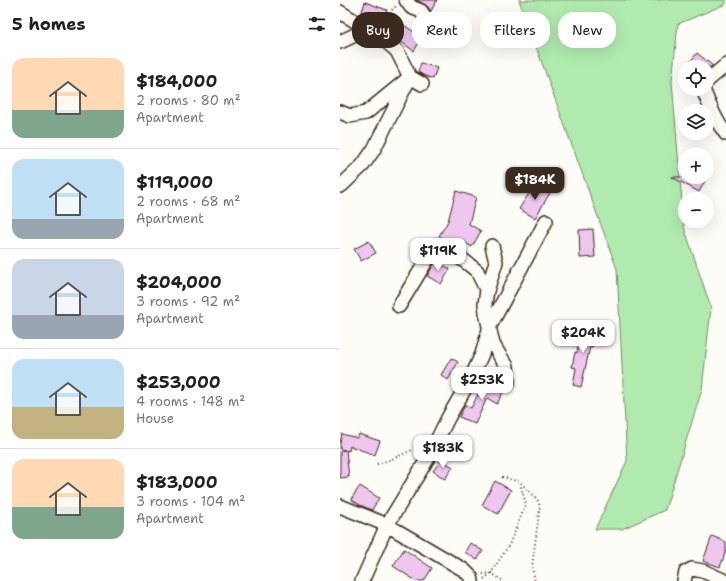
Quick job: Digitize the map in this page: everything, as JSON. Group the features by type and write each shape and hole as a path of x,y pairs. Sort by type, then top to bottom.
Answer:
{"street":[{"path":"406,0 412,7 422,12"},
{"path":"340,12 352,19"},
{"path":"340,42 352,36"},
{"path":"394,48 397,51 410,77 422,84"},
{"path":"714,75 726,65"},
{"path":"340,112 350,116 366,113 410,77"},
{"path":"340,186 363,164 374,148 410,77"},
{"path":"706,96 720,127 726,134"},
{"path":"362,581 387,526 428,458 470,378 482,354 490,326 546,221"},
{"path":"399,306 436,245 462,259 477,271 487,291"},
{"path":"492,246 496,262 487,291 485,303 486,313 493,344 507,366 508,383"},
{"path":"340,506 387,526 464,570 475,580"},
{"path":"684,581 686,572 692,569 703,571 726,581"}],"path":[{"path":"377,464 437,440"},
{"path":"502,477 520,482 537,499 540,506 532,567 534,581"},
{"path":"475,580 491,573 509,545 526,504 520,482"},
{"path":"475,580 491,573"},
{"path":"491,573 503,581"}],"green space":[{"path":"519,0 726,0 726,4 678,24 672,81 678,154 678,184 680,184 681,192 678,192 678,228 684,228 711,308 702,389 665,510 622,529 595,529 627,461 617,269 536,48 550,48 550,12 523,12"}],"building":[{"path":"416,0 437,0 431,11 424,4"},
{"path":"365,2 387,10 386,12 362,12"},
{"path":"404,25 412,30 412,48 416,48 414,51 404,44"},
{"path":"697,53 706,60 692,60"},
{"path":"421,63 437,68 433,79 418,72"},
{"path":"672,177 678,177 678,180"},
{"path":"535,184 550,193 535,218 519,209"},
{"path":"685,184 703,184 699,192"},
{"path":"456,191 476,197 469,224 481,231 472,247 460,240 457,246 439,236 448,221"},
{"path":"593,229 595,257 580,258 579,230"},
{"path":"369,241 376,253 361,261 354,249"},
{"path":"436,261 450,269 441,284 427,276"},
{"path":"582,327 596,330 592,348 590,347 581,387 573,385 576,368 572,367 575,352 577,353"},
{"path":"451,358 458,362 448,380 441,375"},
{"path":"486,379 504,390 497,404 487,398 475,424 459,417 465,405 471,408"},
{"path":"342,434 357,438 359,434 380,441 375,455 350,446 349,451 346,450 349,477 340,478 340,451 345,450 340,449"},
{"path":"441,460 453,467 445,479 433,471"},
{"path":"495,481 511,490 498,514 482,505"},
{"path":"360,486 379,498 372,510 352,500"},
{"path":"712,536 726,542 726,551 720,567 703,561"},
{"path":"470,543 483,551 477,560 465,552"},
{"path":"404,549 432,568 424,581 416,581 393,566"}]}
